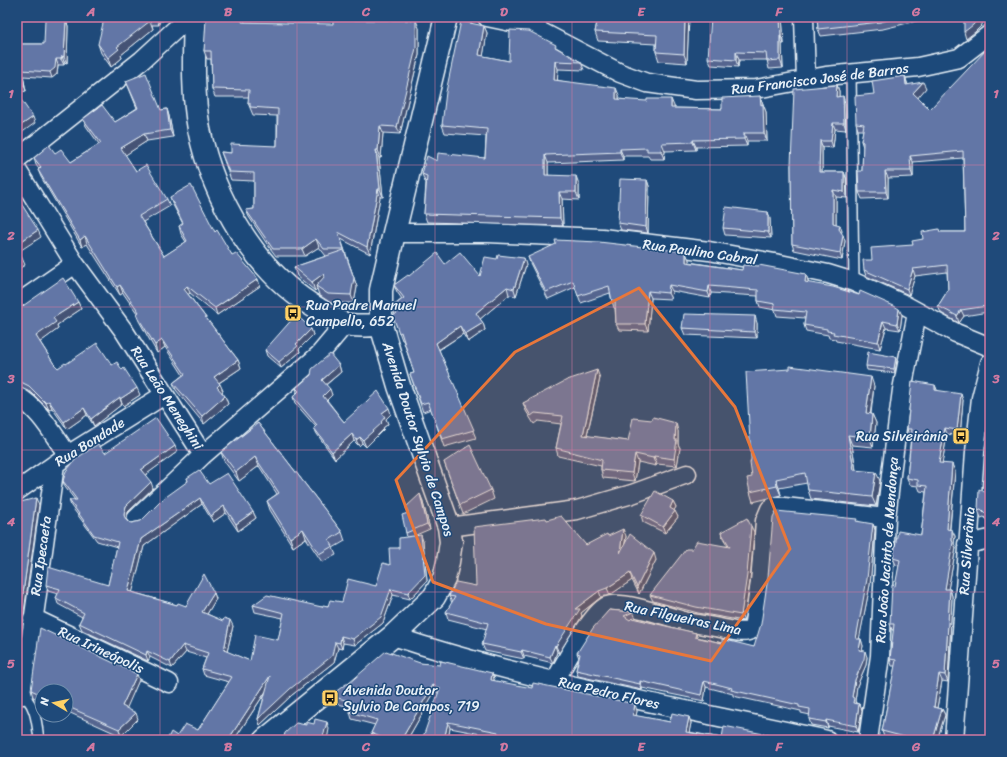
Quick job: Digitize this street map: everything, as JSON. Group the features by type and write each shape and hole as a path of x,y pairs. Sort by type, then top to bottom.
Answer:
{"main road":[{"path":"194,17 194,93 199,129 210,168 242,236 273,274 311,305 345,324 381,325"},
{"name":"Avenida Doutor Sylvio de Campos","path":"265,740 393,636 434,597 444,578 451,542 449,527 399,386 381,325 381,290 446,17"}],"street":[{"path":"17,158 142,60 190,17"},
{"name":"Rua Francisco José de Barros","path":"487,17 530,26 620,74 647,83 696,90 756,89 806,80 918,67 959,58 968,53 990,34"},
{"path":"804,17 806,80"},
{"name":"Rua Leão Meneghini","path":"17,170 75,264 124,331 203,455 318,355 345,324"},
{"name":"Rua Paulino Cabral","path":"394,233 488,233 602,238 709,251 780,264 828,274 854,282 901,303 916,313 956,333 990,347"},
{"path":"17,304 75,264"},
{"name":"Rua João Jacinto de Mendonça","path":"868,740 880,656 886,518 895,439 916,313"},
{"name":"Rua Silverânia","path":"954,740 967,544 981,398 990,364"},
{"name":"Rua Bondade","path":"17,491 61,460 164,395"},
{"path":"17,396 24,400 37,413 61,460"},
{"path":"136,519 203,455"},
{"name":"Rua Ipecaeta","path":"20,694 61,460"},
{"path":"449,527 496,522 582,509 687,474"},
{"name":"Rua Filgueiras Lima","path":"555,680 580,638 600,611 606,606 620,604 688,622 733,631 748,632 752,628 760,582 765,521 770,509 781,506 886,518"},
{"path":"967,544 990,539"},
{"name":"Rua Irineópolis","path":"33,618 170,683"},
{"name":"Rua Pedro Flores","path":"393,636 434,649 602,692 827,740"}],"lane":[{"path":"851,74 854,282"},
{"path":"20,694 28,700 34,712 39,740"}],"highlighted area":[{"path":"639,288 735,407 790,549 711,661 546,624 433,582 396,480 515,352"}],"building":[{"path":"129,17 145,17 145,20 150,21 117,47 119,49 108,58 98,44 104,19 128,20"},
{"path":"209,17 242,17 242,22 333,24 333,20 416,20 416,48 397,127 380,126 378,150 376,150 380,189 378,189 367,247 338,232 344,249 324,249 316,239 302,249 273,249 246,210 254,209 254,173 229,172 221,152 231,153 231,144 277,146 278,109 250,107 250,103 248,103 249,90 212,89 211,51 204,51 206,19"},
{"path":"598,17 685,17 684,54 656,52 657,35 595,32"},
{"path":"711,17 780,17 780,60 767,61 766,53 736,52 736,60 708,58"},
{"path":"817,17 901,17 880,22 818,29"},
{"path":"964,17 979,17 973,25 964,32"},
{"path":"45,19 66,20 64,57 62,56 61,59 56,59 55,68 50,72 21,70 24,85 17,87 17,44 44,44"},
{"path":"461,21 484,26 479,55 509,61 510,30 529,31 556,45 555,47 581,62 555,61 554,80 616,88 616,99 647,101 647,99 671,99 671,108 722,109 722,98 760,96 761,105 763,104 764,133 744,133 744,139 693,140 693,142 662,143 661,151 647,151 647,148 620,149 620,152 545,155 545,175 576,176 576,192 559,192 560,218 424,214 427,176 422,174 427,156 437,161 438,153 485,158 487,129 442,125 446,92"},
{"path":"988,48 990,49 990,309 987,310 987,306 961,310 957,316 938,306 948,290 947,265 913,269 907,289 864,270 863,260 872,260 871,248 913,245 912,241 923,239 922,232 939,229 940,232 965,232 963,151 910,156 911,171 885,171 886,192 859,192 858,171 862,171 863,142 861,141 864,124 856,123 855,96 874,94 872,81 905,76 906,85 923,82 913,93 930,109"},
{"path":"146,73 161,110 167,109 170,130 144,134 121,148 136,171 146,165 167,199 139,216 164,256 187,241 179,226 183,223 170,197 191,185 215,232 217,230 232,255 236,253 258,279 215,308 187,286 184,289 238,360 214,377 220,384 217,387 225,396 202,416 173,383 185,374 162,340 155,345 136,314 139,312 120,285 117,287 85,236 80,240 38,170 41,167 34,158 49,145 55,153 61,149 71,162 101,143 83,119 102,105 115,122 138,108 126,81"},
{"path":"837,85 836,97 843,96 844,123 833,123 831,141 820,141 819,172 844,172 844,192 833,190 833,223 840,225 839,229 843,235 840,253 792,244 791,165 794,89"},
{"path":"17,94 33,117 17,128"},
{"path":"620,179 647,180 646,227 618,223"},
{"path":"17,197 38,230 17,244"},
{"path":"726,207 768,212 768,232 723,228"},
{"path":"555,240 599,242 678,251 686,253 686,262 742,270 743,265 759,265 806,274 805,282 833,287 859,295 860,291 894,306 899,309 897,324 883,321 878,342 833,334 834,332 827,331 827,329 804,325 806,312 774,309 775,304 758,301 758,290 709,286 708,292 669,285 668,293 648,291 645,324 616,324 615,301 612,301 609,286 578,296 573,281 546,292 528,257 556,244"},
{"path":"17,249 22,258 17,261"},
{"path":"344,250 354,278 351,295 328,294 316,286 325,276 323,274 312,282 294,267"},
{"path":"460,252 480,276 485,257 497,259 498,255 524,258 514,289 507,287 476,313 483,323 465,334 460,326 436,343 474,430 442,439 428,402 421,404 410,374 414,373 401,332 399,333 393,316 397,313 392,307 404,298 394,285 408,275 409,276 437,253 445,264"},
{"path":"63,278 78,302 53,318 56,322 36,336 54,364 58,368 97,343 112,365 117,362 122,370 124,368 137,388 120,399 120,397 91,419 84,408 64,422 49,401 46,403 29,386 17,380 17,310"},
{"path":"684,314 755,316 754,332 682,328"},
{"path":"295,316 298,318 299,317 311,329 296,344 298,346 279,362 265,350"},
{"path":"868,352 896,357 894,369 866,366"},
{"path":"330,354 339,365 322,380 330,389 323,396 344,422 378,391 389,408 382,413 385,417 381,422 382,423 363,440 360,437 356,440 352,434 332,452 314,428 317,425 293,397 299,391 296,388 311,375 312,369"},
{"path":"790,366 871,377 866,413 872,414 870,438 848,435 854,470 876,472 872,497 808,490 805,473 776,479 777,486 750,492 747,478 752,477 746,372 790,369"},
{"path":"597,370 583,435 628,441 633,418 652,420 653,417 676,423 675,440 677,440 674,459 654,456 653,458 635,454 632,473 601,470 602,460 556,448 563,416 535,413 531,416 523,403 567,380"},
{"path":"912,381 935,385 935,390 961,394 957,430 945,428 939,463 952,464 947,529 952,530 953,542 945,589 950,589 945,675 939,674 934,707 942,709 933,740 916,740 882,731 896,660 890,659 894,624 890,624 892,585 895,586 900,560 893,558 898,531 921,535 927,486 918,485 918,480 907,478 912,429 907,429"},
{"path":"156,418 175,446 141,470 151,482 126,506 124,515 126,520 131,523 141,521 163,499 188,481 187,478 199,470 209,484 227,473 253,512 236,524 224,506 211,516 200,498 141,539 128,591 177,605 178,603 186,606 204,574 214,593 202,612 223,621 224,618 230,620 224,650 250,661 255,635 278,640 284,613 253,605 267,595 322,607 323,605 328,606 330,600 342,602 348,579 376,586 383,563 390,565 389,548 399,548 399,538 421,535 425,575 408,593 391,589 381,617 353,639 341,636 340,643 335,642 332,656 290,689 258,719 270,676 228,740 167,740 171,732 177,736 185,724 198,730 232,677 202,669 208,653 183,645 170,662 147,651 146,655 79,623 84,613 56,598 60,589 46,585 48,567 108,585 118,542 94,535 69,500 77,500 63,481 66,471 77,458 98,444 105,453"},
{"path":"258,423 342,532 329,540 333,546 319,554 303,529 290,538 267,501 279,493 255,457 236,472 221,452"},
{"path":"470,445 491,490 460,505 444,462"},
{"path":"979,489 989,494 990,492 990,515 988,516 981,509 978,510"},
{"path":"655,491 673,501 670,508 675,511 663,527 641,515"},
{"path":"420,494 427,524 406,533 402,515 408,513 406,507"},
{"path":"36,498 17,638 17,503"},
{"path":"776,511 857,519 856,521 873,524 867,579 856,639 861,639 859,650 865,651 864,659 855,680 852,697 854,698 853,703 859,704 856,726 826,720 826,722 809,719 810,709 799,707 799,705 731,690 732,688 704,681 701,695 640,681 640,684 576,670 580,654 577,653 593,628 609,610 633,612 624,616 630,620 632,618 696,633 695,637 722,643 722,639 754,647 761,624 768,577 773,517"},
{"path":"561,516 586,545 607,534 608,536 623,529 620,553 630,534 654,553 637,587 630,573 607,588 599,591 575,609 580,609 556,646 555,645 550,657 522,650 521,652 482,644 488,623 446,612 455,597 449,596 456,582 476,586 474,527 546,518 547,520"},
{"path":"747,518 751,526 747,575 741,615 696,607 650,595 686,549 692,549 697,541 730,547 721,532"},
{"path":"40,628 137,674 122,706 136,713 119,729 74,709 74,683 34,683 34,691 31,690"},
{"path":"386,651 420,663 440,665 441,661 492,673 491,680 532,688 533,683 635,704 633,715 670,722 672,713 689,717 686,732 722,738 724,726 778,737 777,740 496,740 498,732 448,722 444,740 422,740 440,688 433,685 401,740 387,740 371,733 377,720 350,712 353,702 330,696 348,684"},
{"path":"315,719 327,722 322,740 283,740 285,733 296,723 306,725 306,722 314,724"}],"place":[{"name":"Rua Padre Manuel Campello, 652","path":"293,313"},
{"name":"Rua Silveirânia","path":"961,436"},
{"name":"Avenida Doutor Sylvio De Campos, 719","path":"330,698"}]}
